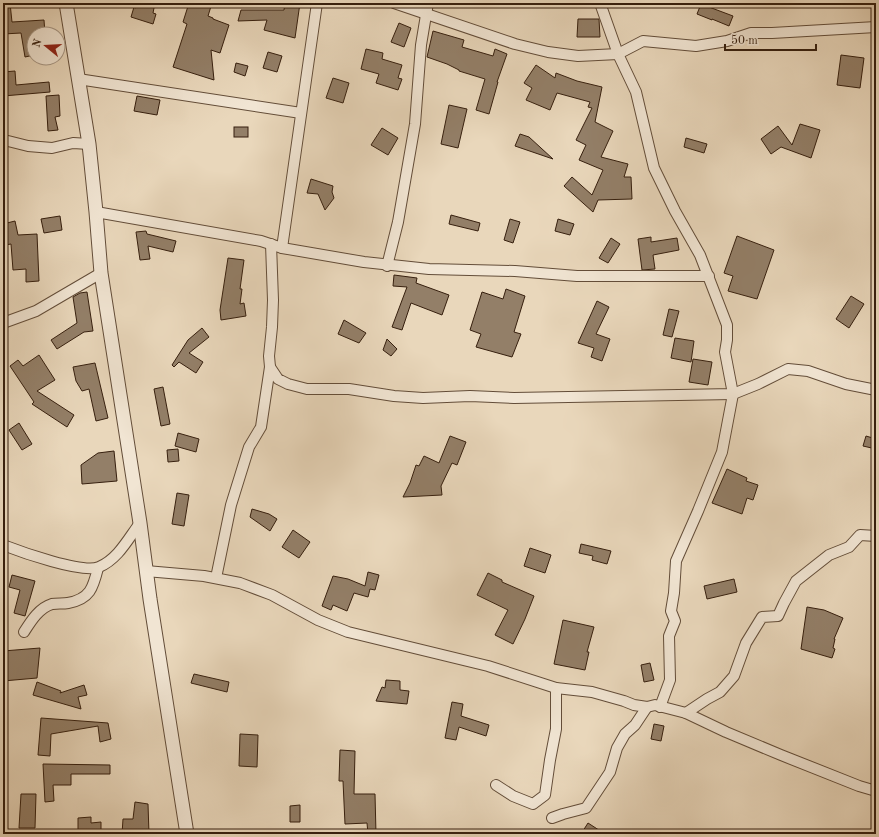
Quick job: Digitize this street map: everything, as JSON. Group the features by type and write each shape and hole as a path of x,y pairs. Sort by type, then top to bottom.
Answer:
{"street":[{"path":"66,3 89,144 101,273 187,834"},
{"path":"282,248 317,3"},
{"path":"394,3 515,44 548,52 578,56 618,54 643,41 696,46 727,40 751,33 876,27"},
{"path":"387,266 399,215 415,124 421,45 428,3"},
{"path":"600,3 618,54 636,92 654,168 675,211 700,255 727,325 725,352 733,394 722,452 676,561 671,611 675,621 669,636 670,680 660,707"},
{"path":"78,79 301,113"},
{"path":"3,142 8,141 28,146 52,148 73,143 89,144"},
{"path":"96,212 261,241 282,248 387,266 429,269 515,271 577,276 709,276"},
{"path":"216,578 231,505 249,447 261,427 270,367 269,356 273,300 272,244"},
{"path":"3,323 36,311 101,273"},
{"path":"270,367 278,379 288,384 306,389 349,389 394,396 416,397 470,396 514,398 733,394 788,370 808,371 846,384 876,390"},
{"path":"3,546 80,568 98,568 116,556 140,523"},
{"path":"686,713 720,692 734,676 746,643 762,617 778,616 796,582 829,555 849,547 860,535 876,536"},
{"path":"24,632 36,614 52,604 69,603 84,598 94,584 98,568"},
{"path":"146,571 204,576 240,583 272,595 318,620 348,632 488,666 556,688 592,692 634,705 647,707 654,705 686,713 774,752 859,786 876,791"},
{"path":"496,785 513,796 533,804 545,795 556,729 556,688"},
{"path":"552,818 586,808 610,772 617,748 625,734 635,725 647,707"}],"building":[{"path":"3,3 10,3 12,22 44,20 44,26 26,26 26,57 21,33 3,34"},
{"path":"137,3 155,3 153,13 156,14 153,24 131,17"},
{"path":"189,3 212,3 208,16 229,25 220,53 211,50 214,80 173,67 187,24 183,22"},
{"path":"285,3 300,3 295,38 264,30 267,20 238,21 241,10 284,10"},
{"path":"701,4 733,16 729,26 697,14"},
{"path":"578,19 599,19 600,37 577,37"},
{"path":"399,23 411,28 404,47 391,42"},
{"path":"433,31 464,40 462,47 493,56 495,49 507,54 497,82 489,114 476,110 485,79 459,71 447,64 427,57"},
{"path":"366,49 383,53 382,59 402,65 398,78 402,79 398,90 376,83 379,74 361,69"},
{"path":"268,52 282,56 277,72 263,68"},
{"path":"841,55 864,58 860,88 837,85"},
{"path":"236,63 248,66 245,76 234,72"},
{"path":"536,65 555,78 556,73 577,81 602,87 595,122 613,131 601,157 628,164 624,177 631,177 632,199 598,200 593,212 564,186 572,177 592,195 603,170 579,160 586,145 576,140 592,108 588,107 590,102 557,93 550,110 526,100 532,88 524,83"},
{"path":"15,71 16,85 49,82 50,92 3,96 3,72"},
{"path":"333,78 349,83 343,103 326,98"},
{"path":"59,95 60,116 55,117 58,130 48,131 46,96"},
{"path":"137,96 160,100 157,115 134,111"},
{"path":"449,105 467,109 458,148 441,144"},
{"path":"800,124 820,130 811,158 781,147 771,154 761,139 778,126 792,145"},
{"path":"234,127 248,127 248,137 234,137"},
{"path":"382,128 398,138 388,155 371,145"},
{"path":"520,134 529,137 553,159 515,146"},
{"path":"686,138 707,144 704,153 684,147"},
{"path":"311,179 333,186 332,192 334,198 325,210 318,194 307,193"},
{"path":"451,215 480,223 478,231 449,224"},
{"path":"60,216 62,230 44,233 41,219"},
{"path":"510,219 520,222 513,243 504,240"},
{"path":"558,219 574,224 570,235 555,231"},
{"path":"15,221 18,235 37,234 39,281 26,282 26,269 13,270 11,244 5,245 3,224"},
{"path":"146,231 147,234 176,241 173,252 148,246 150,259 140,260 136,232"},
{"path":"737,236 774,250 757,299 728,291 733,276 724,273"},
{"path":"651,237 651,242 677,238 679,250 653,255 655,269 642,270 638,239"},
{"path":"611,238 620,244 608,263 599,258"},
{"path":"228,258 244,260 240,289 242,289 240,304 244,303 246,316 221,320 220,310"},
{"path":"394,275 417,278 416,283 449,295 442,315 411,303 402,330 392,327 407,287 393,286"},
{"path":"506,289 525,296 514,332 521,334 512,357 476,347 481,334 470,330 482,292 503,299"},
{"path":"87,292 93,331 84,332 57,349 51,340 77,323 73,297 80,293"},
{"path":"851,296 864,304 849,328 836,319"},
{"path":"597,301 609,307 596,334 610,339 602,361 591,357 594,348 578,343"},
{"path":"669,309 679,311 672,337 663,335"},
{"path":"344,320 366,333 359,343 338,334"},
{"path":"202,328 209,337 189,353 203,362 196,373 179,362 174,367 172,365 188,340"},
{"path":"675,338 694,341 691,362 671,358"},
{"path":"387,339 397,349 391,356 383,350"},
{"path":"39,355 55,380 37,391 74,415 67,427 32,404 34,402 10,366 18,360 23,366"},
{"path":"693,359 712,362 708,385 689,382"},
{"path":"95,363 108,418 96,421 89,389 82,391 76,381 73,367"},
{"path":"163,387 170,424 161,426 154,389"},
{"path":"19,423 32,444 22,450 9,430"},
{"path":"178,433 199,439 196,452 175,446"},
{"path":"450,436 466,442 457,465 452,463 441,486 442,495 403,497 410,483 416,465 419,466 424,456 439,463"},
{"path":"866,436 876,439 876,449 863,446"},
{"path":"178,449 179,461 168,462 167,450"},
{"path":"114,451 117,481 82,484 81,465 98,453"},
{"path":"727,469 747,478 746,481 758,485 753,500 747,498 742,514 712,503"},
{"path":"177,493 189,495 184,526 172,524"},
{"path":"252,509 269,514 277,519 270,531 250,517"},
{"path":"293,530 310,542 299,558 282,547"},
{"path":"581,544 611,551 607,564 592,560 593,556 579,553"},
{"path":"530,548 551,555 545,573 524,566"},
{"path":"368,572 379,575 375,590 370,589 368,597 354,593 347,611 333,605 331,610 322,606 333,576 348,579 365,586"},
{"path":"488,573 502,580 502,582 534,596 513,644 495,635 508,610 477,595"},
{"path":"12,575 35,581 25,616 14,613 20,590 9,587"},
{"path":"734,579 737,592 707,599 704,586"},
{"path":"807,607 824,610 843,618 834,639 833,648 835,649 832,658 801,649"},
{"path":"563,620 594,627 587,652 589,652 585,670 554,664"},
{"path":"40,648 37,678 3,681 3,651"},
{"path":"650,663 654,680 644,682 641,665"},
{"path":"194,674 229,682 227,692 191,683"},
{"path":"386,680 400,681 400,690 409,691 407,704 376,701 382,687 385,688"},
{"path":"37,682 61,691 60,693 84,685 87,695 78,697 81,709 33,695"},
{"path":"452,702 463,704 461,716 489,725 486,736 459,727 456,740 445,738"},
{"path":"41,718 108,723 111,739 100,742 98,726 51,734 50,756 38,755"},
{"path":"654,724 664,726 661,741 651,739"},
{"path":"240,734 258,735 257,767 239,766"},
{"path":"340,750 355,751 354,794 375,794 376,834 368,834 367,823 345,824 343,781 339,781"},
{"path":"43,764 110,765 110,774 71,774 71,785 53,785 54,801 45,802"},
{"path":"21,794 36,794 35,828 19,828"},
{"path":"135,802 148,804 149,834 122,834 123,819 133,819"},
{"path":"300,805 300,822 290,822 290,806"},
{"path":"91,817 91,823 101,822 101,834 78,834 78,818"},
{"path":"588,823 605,834 581,834"}]}
